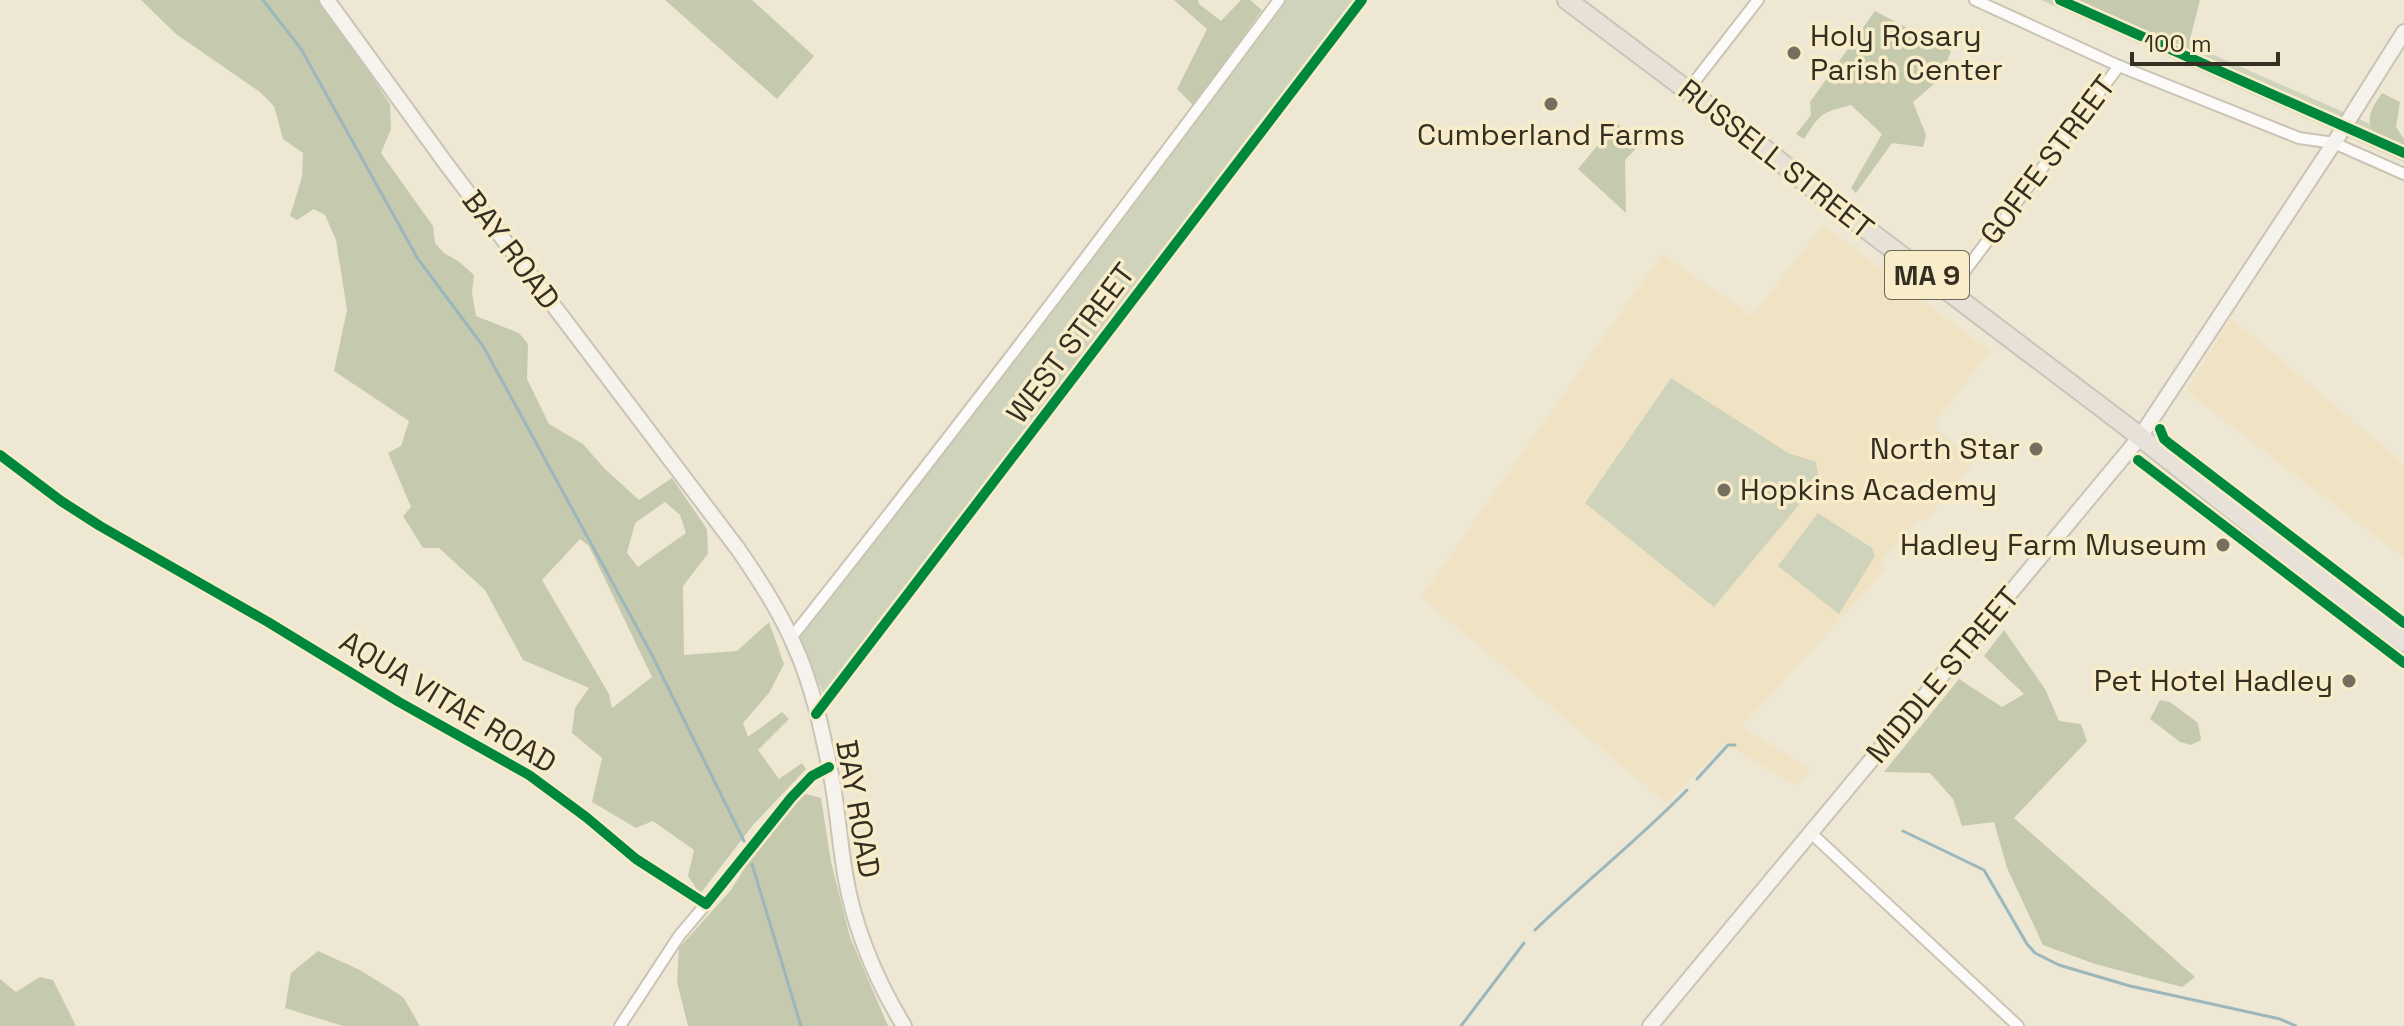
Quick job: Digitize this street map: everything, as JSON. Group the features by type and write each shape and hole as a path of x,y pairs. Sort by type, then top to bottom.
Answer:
{"highway":[{"name":"RUSSELL STREET","path":"1567,0 2404,642"}],"main road":[{"name":"BAY ROAD","path":"327,0 761,583 804,669 829,767 851,902 876,973 904,1026"},
{"name":"MIDDLE STREET","path":"1650,1026 2140,437 2404,32"}],"street":[{"name":"WEST STREET","path":"791,638 1127,205 1279,0"},
{"name":"WEST STREET","path":"816,714 1362,0"},
{"path":"1688,90 1758,0"},
{"path":"1975,0 2119,66 2299,138 2334,143 2404,174"},
{"name":"GOFFE STREET","path":"1949,292 2119,66"},
{"name":"AQUA VITAE ROAD","path":"0,455 100,526 529,775 636,859 706,904"},
{"path":"620,1026 679,936 791,798 812,776 829,767"},
{"path":"1811,833 2018,1026"}],"shaded area":[{"name":"Hopkins Academy","path":"1823,225 1990,351 1933,425 1974,462 1925,522 1919,519 1880,563 1886,569 1741,727 1810,769 1797,786 1725,744 1666,803 1421,597 1662,254 1752,316"},
{"path":"2231,318 2404,464 2404,558 2186,391"}],"green space":[{"path":"141,0 321,0 390,104 391,129 381,153 433,226 435,243 474,275 472,293 476,316 519,333 528,344 527,379 549,424 583,444 639,500 672,478 707,529 708,554 683,586 684,655 737,651 769,622 784,664 769,693 743,723 748,737 782,712 789,719 758,750 779,779 802,763 806,769 753,825 700,894 688,876 694,850 653,821 636,828 592,802 602,758 572,733 575,708 589,688 523,660 485,590 439,548 423,548 403,516 411,507 388,453 401,446 409,421 334,371 347,310 336,240 325,215 314,209 297,220 290,216 302,177 303,153 283,139 274,106 260,92 176,34","holes":["665,502 680,515 686,533 638,567 627,553 635,523","580,539 589,546 652,677 612,708 609,694 542,580"]},
{"path":"665,0 752,0 814,56 777,99"},
{"path":"1174,0 1198,0 1221,21 1241,0 1250,0 1262,10 1194,106 1177,89 1207,29"},
{"path":"1286,0 1354,0 823,693 799,637"},
{"path":"2041,0 2090,0 2404,139 2404,162"},
{"path":"2070,0 2200,0 2187,51"},
{"path":"1875,11 1951,51 1941,78 1913,102 1926,135 1923,147 1892,143 1856,193 1851,188 1882,134 1851,105 1822,115 1804,139 1796,134 1811,115 1810,102"},
{"path":"2382,93 2400,102 2396,127 2404,139 2404,159 2386,147 2372,130 2371,113"},
{"path":"1616,123 1642,142 1625,160 1626,213 1578,169"},
{"path":"1671,378 1788,453 1816,462 1819,481 1714,607 1585,503"},
{"path":"1818,513 1872,548 1875,556 1839,614 1778,566"},
{"path":"2004,630 2045,689 2059,721 2081,724 2087,741 2014,818 2195,977 2182,987 2095,964 2043,945 2007,868 1994,822 1962,826 1953,799 1930,773 1884,772 1959,679 2002,707 2024,694 1984,656"},
{"path":"2160,700 2170,702 2198,723 2201,740 2191,745 2180,742 2150,719"},
{"path":"803,793 821,798 831,862 850,937 888,1026 688,1026 677,982 679,948 731,890 757,848"},
{"path":"318,951 360,970 403,997 420,1026 343,1026 285,1008 291,973"},
{"path":"40,977 53,980 76,1026 0,1026 0,979 16,992"}],"waterway":[{"path":"263,0 301,49 418,259 483,346 651,653 744,841"},
{"path":"1697,779 1728,745 1735,745"},
{"path":"1535,930 1687,790"},
{"path":"1903,831 1984,870 2027,944 2035,953 2059,965 2130,986 2280,1019 2296,1026"},
{"path":"752,864 801,1026"},
{"path":"1461,1026 1524,943"}],"cycle path":[{"path":"816,714 1362,0"},
{"path":"2060,0 2404,153"},
{"path":"2160,429 2170,444 2404,623"},
{"path":"0,455 100,526 529,775 636,859 706,904 791,798 812,776 829,767"},
{"path":"2138,460 2404,663"}],"place":[{"name":"Holy Rosary Parish Center","path":"1794,53"},
{"name":"Cumberland Farms","path":"1551,104"},
{"name":"North Star","path":"2036,449"},
{"name":"Hopkins Academy","path":"1724,490"},
{"name":"Hadley Farm Museum","path":"2223,545"},
{"name":"Pet Hotel Hadley","path":"2349,681"}]}
